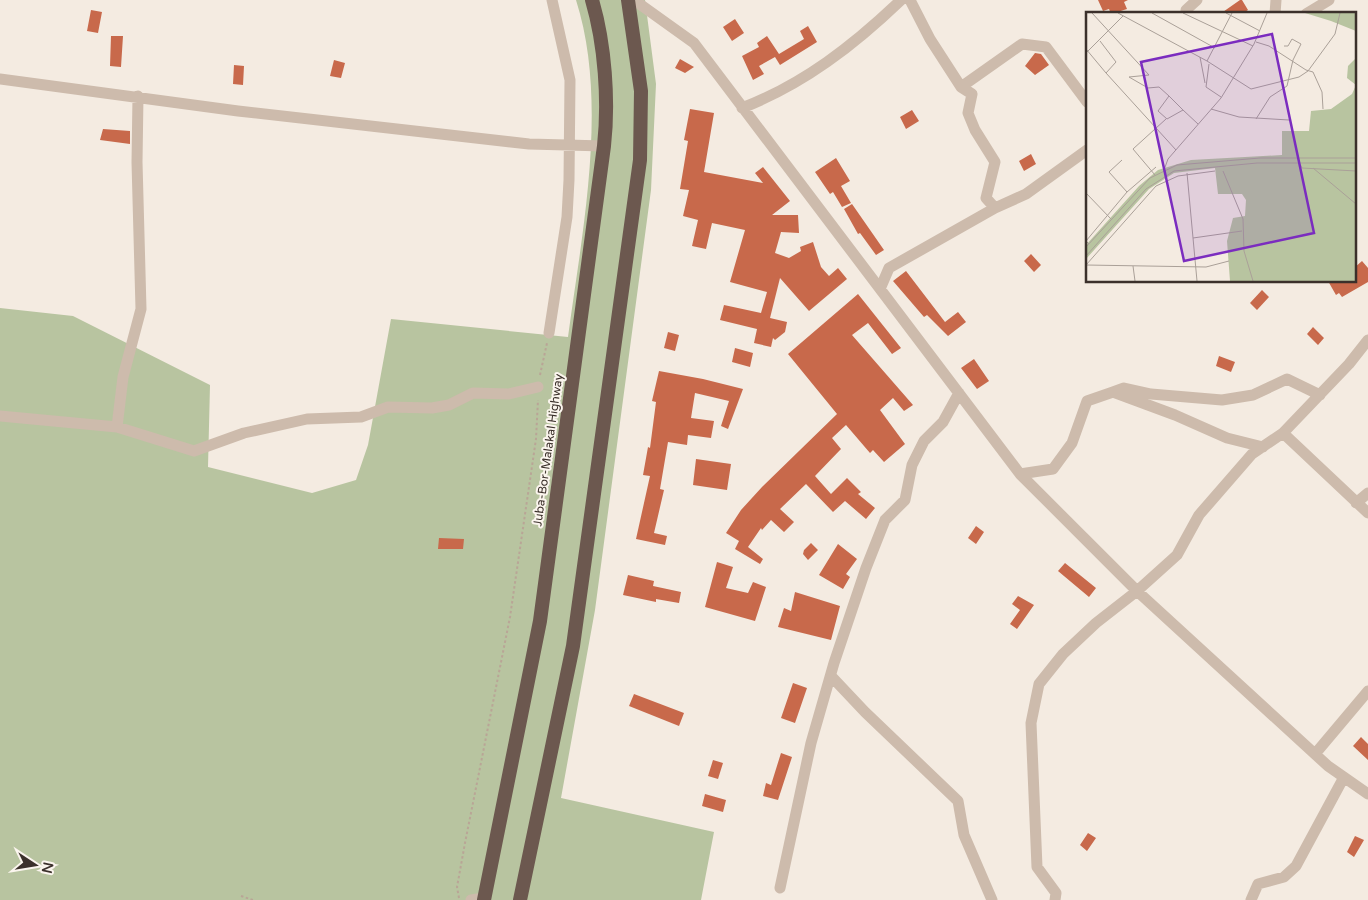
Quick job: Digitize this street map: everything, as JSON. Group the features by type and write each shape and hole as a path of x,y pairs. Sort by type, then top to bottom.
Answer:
{"highway":[{"name":"Juba-Bor-Malakal Highway","path":"479,899 540,621 604,146 607,118 603,63 592,0"},
{"path":"520,900 573,646 639,169 641,90 628,0"}],"street":[{"path":"549,333 567,217 570,80 552,0"},
{"path":"634,0 694,43 1020,474 1137,592 1315,754 1368,794"},
{"path":"742,108 769,97 807,77 845,50 901,0"},
{"path":"910,0 930,39 961,87 972,94 968,113 975,130 995,162 986,198 995,208"},
{"path":"1186,12 1198,0"},
{"path":"1309,12 1329,0"},
{"path":"961,87 1022,44 1046,47 1086,101"},
{"path":"0,79 138,96 238,111 529,144 604,146"},
{"path":"117,427 123,377 141,309 137,162 138,96"},
{"path":"880,289 889,268 995,208 1026,194 1086,151"},
{"path":"1055,900 1056,893 1036,867 1031,723 1039,684 1069,648 1096,623 1137,592 1177,554 1198,515 1252,454 1283,433 1320,395 1368,340"},
{"path":"1020,474 1053,469 1072,442 1087,402 1124,388 1151,394 1222,400 1253,395 1287,379 1320,395"},
{"path":"0,416 117,427 194,451 244,433 307,419 361,417 388,407 432,408 449,405 473,393 510,394 538,387"},
{"path":"1113,392 1175,415 1227,438 1263,447"},
{"path":"780,888 811,743 866,568 885,520 905,500 912,465 924,441 943,422 959,394"},
{"path":"1283,433 1368,513"},
{"path":"1356,503 1368,493"},
{"path":"831,676 865,712 958,802 964,835 992,900"},
{"path":"1315,754 1368,691"},
{"path":"1251,900 1258,884 1284,877 1296,866 1344,777"}],"path":[{"path":"459,900 458,887 465,843 510,617 536,439 538,387 549,333"},
{"path":"241,896 253,900"}],"green space":[{"path":"576,0 645,0 656,84 651,190 595,610 561,798 714,832 701,900 0,900 0,308 73,316 210,385 208,467 312,493 356,480 368,445 391,319 568,337 590,168 592,124 591,81 586,40"}],"building":[{"path":"1098,0 1128,0 1124,2 1127,9 1117,12 1110,12 1109,9 1103,11"},
{"path":"1240,0 1242,0 1248,10 1245,12 1223,12"},
{"path":"91,10 102,12 98,33 87,31"},
{"path":"735,19 744,33 732,41 723,27"},
{"path":"808,26 817,42 780,65 775,57 759,66 764,74 753,80 742,56 759,47 757,43 767,36 779,54 804,39 800,31"},
{"path":"111,36 123,36 121,67 110,66"},
{"path":"1035,53 1041,54 1049,65 1035,75 1025,66"},
{"path":"680,59 694,67 685,73 675,68"},
{"path":"334,60 345,63 341,78 330,76"},
{"path":"234,65 244,66 243,85 233,84"},
{"path":"690,109 714,113 704,172 763,183 755,173 763,167 790,201 772,215 798,215 799,233 781,232 775,253 789,258 801,251 800,247 813,242 821,267 829,276 838,268 847,279 809,311 780,278 770,318 787,322 785,332 775,340 773,338 771,347 754,343 757,329 720,320 724,305 761,313 767,292 730,282 745,230 712,223 706,249 692,246 698,220 683,216 689,190 680,189 688,141 684,140"},
{"path":"912,110 919,121 906,129 900,117"},
{"path":"103,129 130,131 130,144 100,140"},
{"path":"1031,154 1036,164 1024,171 1019,161"},
{"path":"836,158 850,181 841,186 851,203 842,207 833,192 830,194 815,172"},
{"path":"852,204 884,250 876,255 860,233 858,234 844,209"},
{"path":"1031,254 1041,265 1034,272 1024,261"},
{"path":"1362,261 1368,268 1368,282 1342,297 1339,293 1336,295 1329,282 1356,282 1356,266"},
{"path":"906,271 945,322 958,312 966,322 948,336 927,315 924,317 893,281"},
{"path":"1262,290 1269,297 1257,310 1250,303"},
{"path":"858,294 901,348 892,354 868,323 852,335 913,405 904,411 893,398 880,410 905,444 884,462 873,450 870,453 846,425 832,438 841,449 815,476 831,494 847,478 861,492 858,494 875,508 866,519 845,501 833,512 806,484 780,509 794,522 784,532 771,520 762,530 761,528 748,547 763,559 760,564 735,549 739,541 726,533 741,510 762,487 837,414 788,354"},
{"path":"1313,327 1324,338 1318,345 1307,334"},
{"path":"668,332 679,335 675,351 664,348"},
{"path":"735,348 753,353 750,367 732,362"},
{"path":"1219,356 1235,362 1231,372 1216,366"},
{"path":"974,359 989,381 977,389 961,368"},
{"path":"659,371 743,389 728,429 721,426 729,401 695,393 691,418 714,421 711,438 688,435 687,445 668,442 660,489 664,490 654,533 667,536 665,545 636,539 650,476 643,475 648,447 650,448 656,402 652,401"},
{"path":"696,459 731,464 727,490 693,485"},
{"path":"976,526 984,532 976,544 968,538"},
{"path":"439,538 464,539 463,549 438,549"},
{"path":"811,543 818,550 808,560 803,554 804,550"},
{"path":"838,544 857,559 846,574 850,577 843,589 819,575"},
{"path":"717,562 733,567 726,588 748,593 753,582 766,587 755,621 705,607"},
{"path":"1065,563 1096,588 1089,597 1058,571"},
{"path":"628,575 654,581 653,586 681,592 679,603 656,599 656,602 623,595"},
{"path":"795,592 840,606 831,640 778,627 784,608 791,611"},
{"path":"1018,596 1034,605 1017,629 1010,624 1020,610 1012,604"},
{"path":"793,683 807,688 795,723 781,718"},
{"path":"634,694 684,713 679,726 629,706"},
{"path":"1361,737 1368,744 1368,760 1353,746"},
{"path":"781,753 792,757 778,800 763,796 766,783 771,785"},
{"path":"713,760 723,763 718,779 708,776"},
{"path":"705,794 726,800 723,812 702,806"},
{"path":"1088,833 1096,838 1087,851 1080,845"},
{"path":"1355,836 1364,840 1354,857 1347,852"}]}
